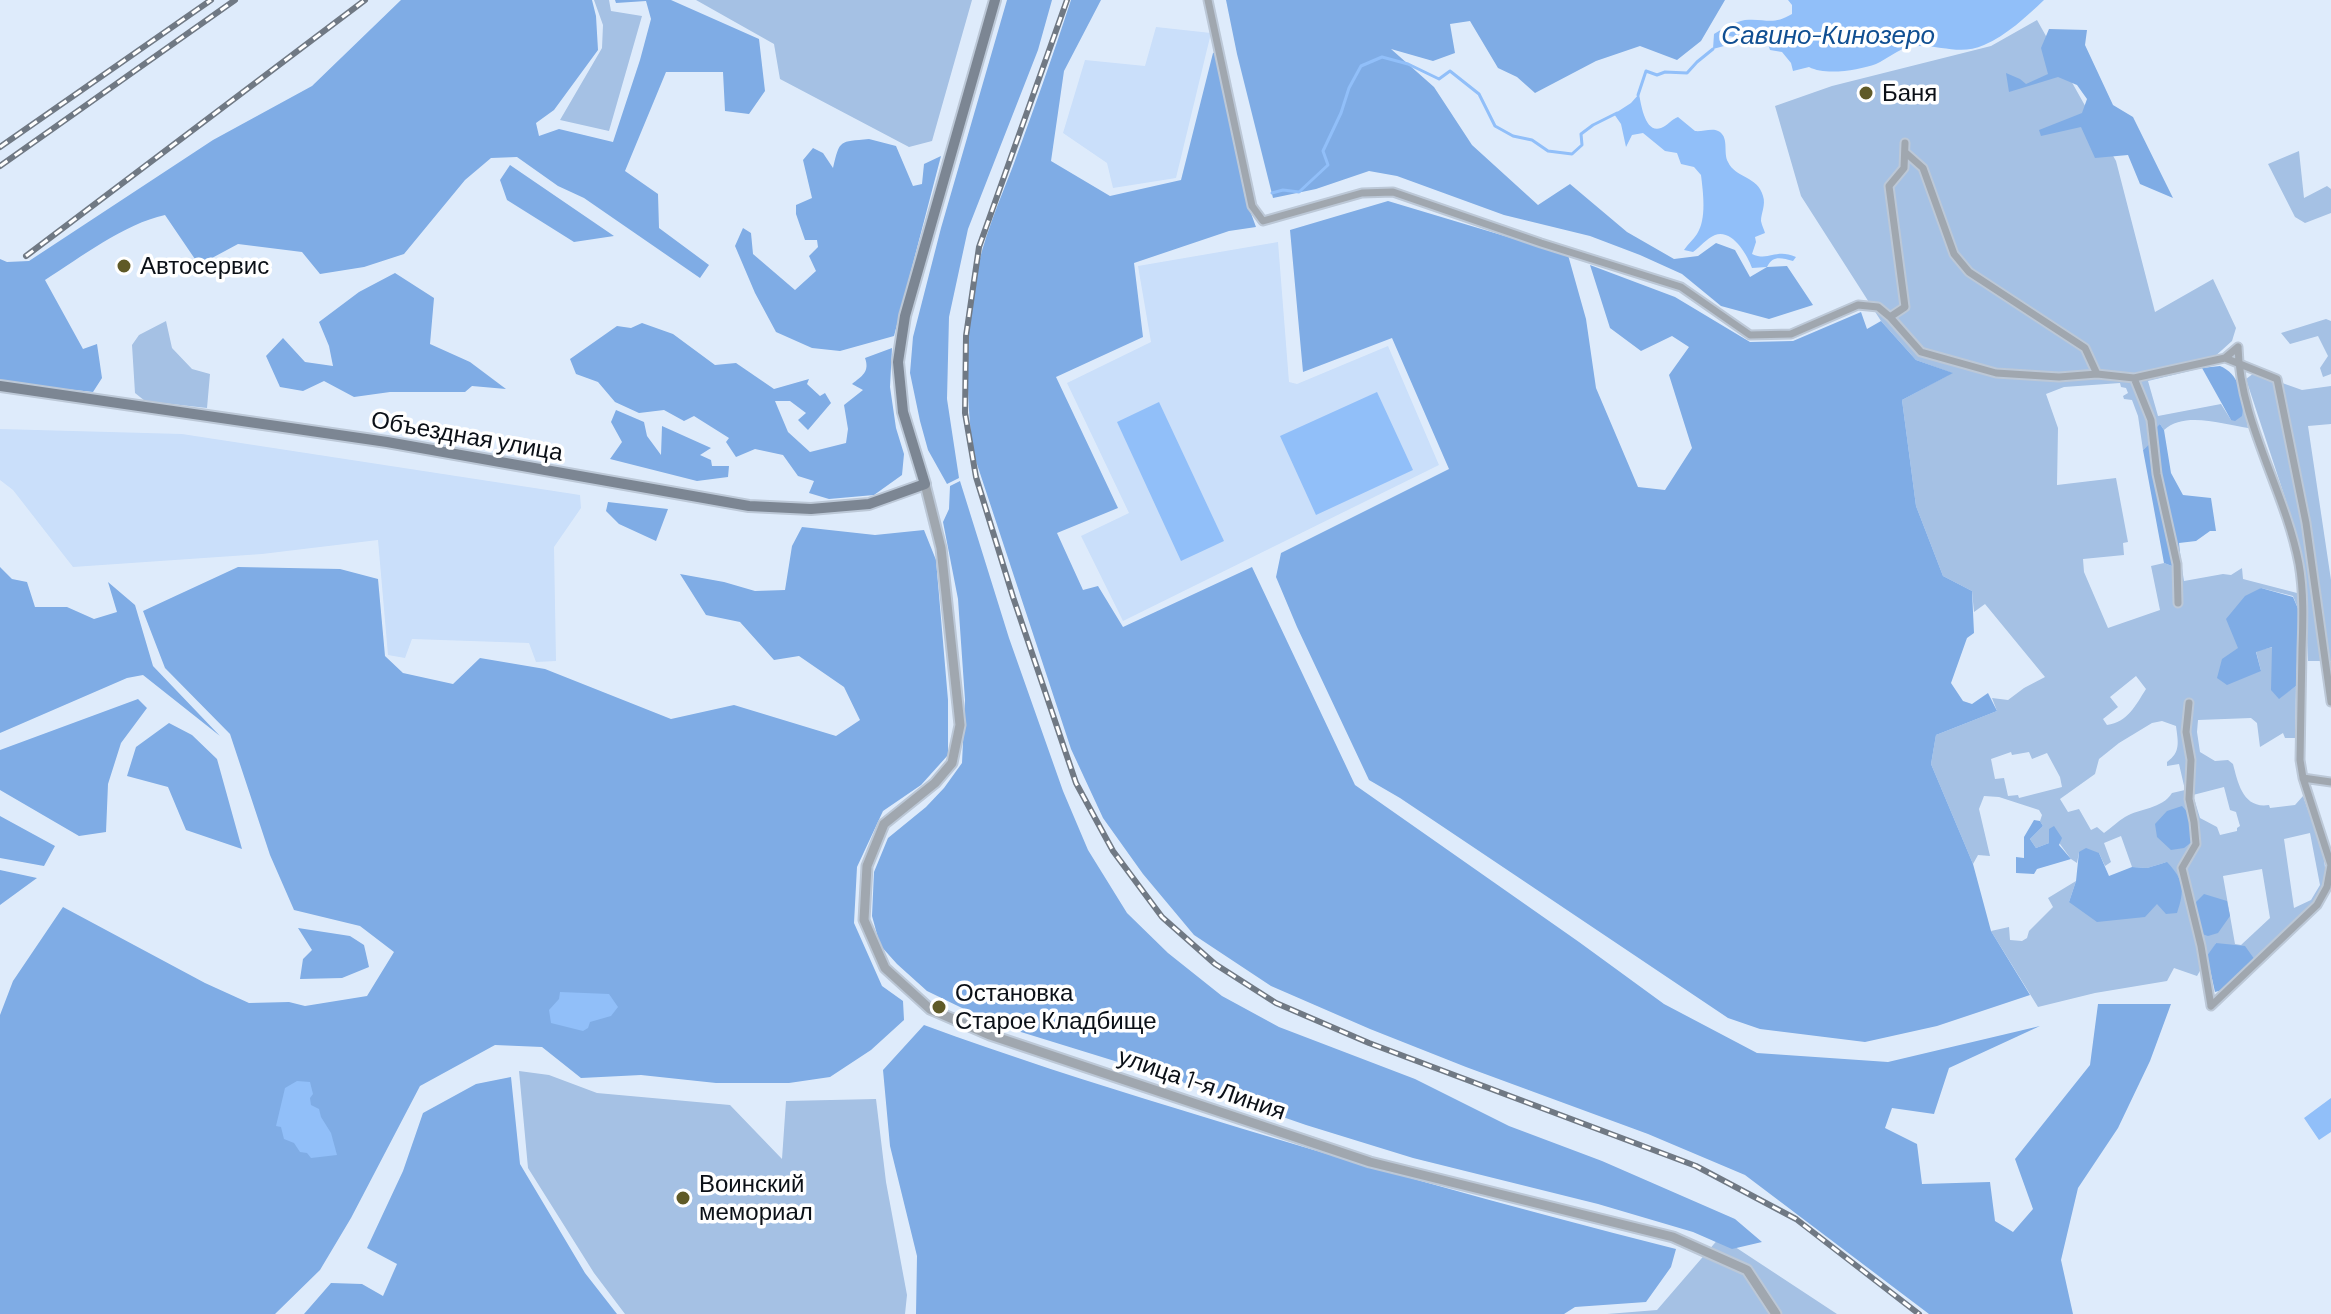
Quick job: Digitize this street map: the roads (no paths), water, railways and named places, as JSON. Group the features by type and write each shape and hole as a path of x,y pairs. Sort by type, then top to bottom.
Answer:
{"main road":[{"path":"925,484 903,412 898,362 905,316 995,0"},
{"name":"Объездная улица","path":"0,386 387,442 749,506 811,509 869,504 925,484"}],"street":[{"path":"1208,0 1252,206 1263,221 1362,193 1393,192 1681,287 1750,335 1791,334 1858,305 1878,307 1921,352 1996,373 2059,377 2097,374 2134,378 2225,358 2238,347 2238,364 2252,426 2289,521 2300,567 2303,611 2300,760 2331,865 2327,887 2317,905 2211,1006 2201,946 2182,868 2196,844 2189,799 2191,760 2186,732 2189,703"},
{"path":"1890,317 1905,307 1889,186 1904,168 1905,143"},
{"path":"1906,153 1923,168 1954,254 1969,272 2085,348 2097,374"},
{"path":"2225,358 2277,379 2306,523 2331,702"},
{"path":"2134,378 2151,420 2157,474 2177,564 2178,603"},
{"name":"улица 1-я Линия","path":"925,484 941,548 960,725 952,763 935,783 884,824 867,866 864,920 885,968 930,1009 990,1035 1370,1162 1673,1237 1747,1270 1776,1314"},
{"path":"2303,778 2331,782"}],"water":[{"name":"Савино-Кинозеро","path":"1788,0 2044,0 2008,31 1984,45 1965,50 1910,47 1876,64 1852,70 1833,72 1809,67 1793,71 1782,52 1770,50 1767,41 1729,36 1724,46 1713,49 1714,34 1733,24 1745,20 1774,21 1792,14 1792,5"},
{"path":"1639,94 1651,127 1661,128 1678,117 1695,131 1714,130 1723,135 1731,167 1756,184 1763,196 1761,221 1765,233 1755,237 1752,254 1763,257 1789,255 1796,257 1793,261 1778,258 1767,267 1752,268 1738,244 1721,234 1712,236 1693,252 1684,250 1697,234 1702,221 1701,175 1694,167 1681,164 1677,153 1665,151 1643,133 1632,135 1626,147 1621,124 1614,114"},
{"path":"1377,392 1413,470 1316,515 1280,436"},
{"path":"1159,402 1224,541 1181,561 1117,422"},
{"path":"560,992 609,994 618,1007 611,1016 590,1022 583,1031 551,1023 549,1010 559,999"},
{"path":"297,1081 310,1082 313,1094 311,1105 319,1109 331,1133 337,1155 311,1158 307,1153 300,1152 294,1143 284,1139 281,1127 276,1126 285,1088"},
{"path":"2331,1098 2331,1132 2319,1140 2304,1118"}],"waterway":[{"path":"1638,95 1646,71 1657,75 1665,72 1687,73 1713,49"},
{"path":"1272,193 1283,190 1299,192 1328,165 1323,151 1349,88 1361,66 1382,57 1408,64 1439,79 1450,71 1479,94 1495,126 1513,136 1532,140 1548,151 1572,154 1582,145 1581,134 1617,113"}],"railway":[{"path":"0,147 211,0"},
{"path":"0,166 235,0"},
{"path":"26,256 365,0"},
{"path":"1067,0 979,247 966,336 965,413 976,477 1013,597 1076,783 1113,851 1162,917 1215,964 1276,1003 1369,1043 1696,1166 1796,1219 1919,1314"}],"place":[{"name":"Баня","path":"1866,93"},
{"name":"Автосервис","path":"124,266"},
{"name":"Остановка Старое Кладбище","path":"939,1007"},
{"name":"Воинский мемориал","path":"683,1198"}]}
